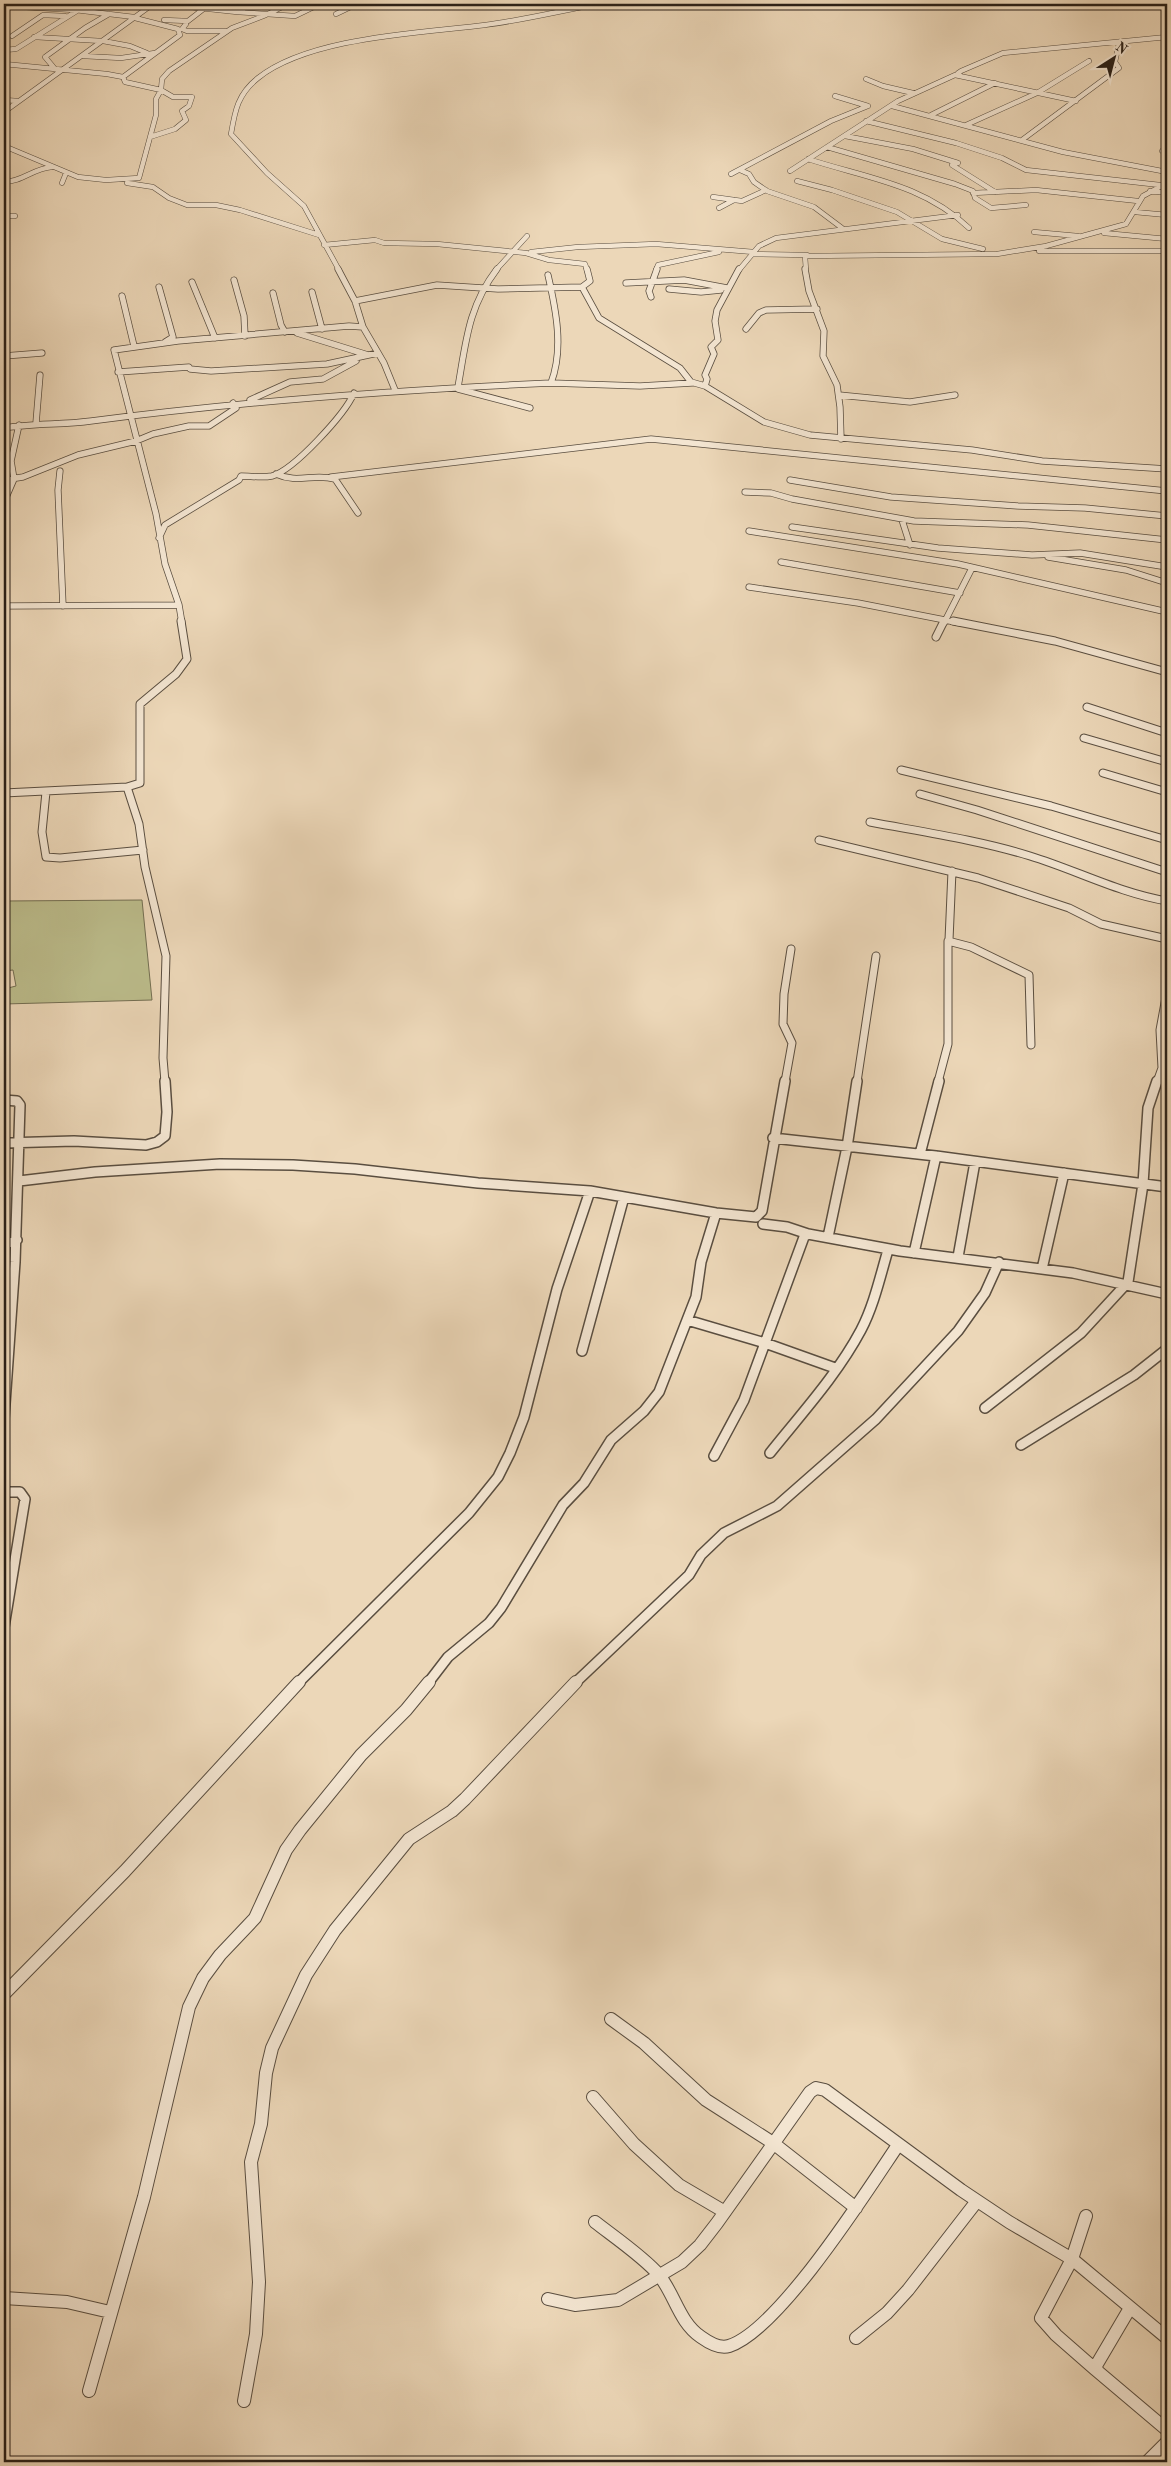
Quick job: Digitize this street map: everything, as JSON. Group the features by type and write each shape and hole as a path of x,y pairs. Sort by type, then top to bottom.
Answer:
{"street":[{"path":"4,50 16,49 75,10 88,4"},
{"path":"4,112 153,4"},
{"path":"162,4 267,15 300,16 320,4"},
{"path":"4,64 55,68 123,77 180,35 180,29 188,21 203,8 213,4"},
{"path":"237,12 251,4"},
{"path":"100,179 140,177 156,115 156,99 161,90 162,79 169,71 226,31 267,15 288,4"},
{"path":"336,14 357,4"},
{"path":"395,390 379,355 363,327 355,301 304,206 267,173 231,134 232,110 239,99 258,79 289,60 343,44 384,36 512,21 597,4"},
{"path":"4,6 75,10 188,21"},
{"path":"46,9 38,14 66,16"},
{"path":"55,68 45,57 109,14"},
{"path":"12,36 43,15"},
{"path":"136,17 192,32 226,31"},
{"path":"4,35 19,37"},
{"path":"26,37 102,41 154,53"},
{"path":"961,76 958,73 961,71 1003,53 1167,37"},
{"path":"1022,140 1119,68 1115,62 1119,43"},
{"path":"83,56 121,58 154,53"},
{"path":"966,125 1038,92 1089,61"},
{"path":"790,172 866,121 913,93 949,77 961,76 996,82 1076,101"},
{"path":"123,77 125,82 161,90 174,97 192,98 189,106 182,111 185,122 175,129 150,137"},
{"path":"866,79 882,86 913,93"},
{"path":"931,115 996,82"},
{"path":"731,174 832,121 868,106 835,96"},
{"path":"4,100 18,101"},
{"path":"892,106 931,115 1076,156 1115,165 1167,172"},
{"path":"866,121 956,143 1002,158 1026,170 1160,186"},
{"path":"845,136 912,149 958,163 952,165 995,192"},
{"path":"4,146 78,177 153,187 169,198 187,205 216,205 240,210 292,225 304,232 318,235"},
{"path":"827,147 919,171 967,188 973,191 975,198 991,208 1026,205"},
{"path":"808,160 920,192 958,215 969,228"},
{"path":"4,190 40,167 55,167"},
{"path":"740,170 749,174 754,182 766,190 809,204 842,228"},
{"path":"62,182 66,173"},
{"path":"4,182 18,181"},
{"path":"797,181 873,203 912,220 950,242 970,247 1006,251 1167,251"},
{"path":"324,245 375,240 384,243 437,244 511,253 624,245 687,245 753,253 807,255 997,254 1006,251 1046,246 1126,224 1134,217 1138,201 1150,191 1167,183"},
{"path":"713,197 744,201 766,190"},
{"path":"973,193 1036,190 1138,201"},
{"path":"1150,191 1167,193"},
{"path":"719,208 734,200"},
{"path":"1135,212 1167,215"},
{"path":"705,386 707,379 705,375 714,354 712,347 718,340 715,320 727,289 759,246 777,238 842,228 958,215"},
{"path":"4,216 15,216"},
{"path":"1034,232 1083,236"},
{"path":"1101,232 1167,239"},
{"path":"455,387 473,309 484,289 511,253 528,236"},
{"path":"651,297 648,293 658,265 680,262 728,250"},
{"path":"355,301 381,298 406,290 437,285 459,285 484,289 552,289 582,287 590,281 587,264 549,260 526,253"},
{"path":"807,255 805,257 809,290 817,309 826,350 823,356 839,395 842,411 841,439"},
{"path":"548,275 552,289 558,356 557,370 551,383"},
{"path":"234,280 244,316 245,336"},
{"path":"626,284 684,280 727,289"},
{"path":"192,282 214,338"},
{"path":"159,287 173,337 165,343"},
{"path":"582,287 588,294 593,311 600,318 680,368 692,383"},
{"path":"669,289 700,292 727,289"},
{"path":"312,292 322,329"},
{"path":"273,293 281,325 285,332"},
{"path":"122,296 134,346"},
{"path":"746,329 759,313 766,310 817,309"},
{"path":"4,793 46,792 127,786 141,783 142,760 138,721 140,704 176,674 187,659 179,605 159,538 156,514 117,370 114,350 134,346 214,338 349,326 363,327"},
{"path":"292,332 365,356"},
{"path":"4,356 42,353"},
{"path":"117,370 158,370 180,366 207,370 285,367 298,364 330,364 365,356 379,355"},
{"path":"243,402 290,382 322,379 365,356"},
{"path":"36,423 40,375"},
{"path":"4,428 19,424 72,423 243,402 354,395 366,392 395,390 551,383 640,386 692,383 705,386 764,422 801,433 841,439 972,450 1042,461 1167,469"},
{"path":"455,387 530,408"},
{"path":"170,411 262,393"},
{"path":"159,538 165,526 170,522 239,480 241,476 262,477 273,475 292,465 338,418 354,395"},
{"path":"839,395 910,402 955,395"},
{"path":"4,480 14,479 78,455 136,441 153,434 189,426 209,426 236,408 233,403"},
{"path":"4,502 14,479 11,461 19,424"},
{"path":"273,475 289,480 331,477 651,439 1167,491"},
{"path":"60,471 58,495 61,521 60,582 63,606"},
{"path":"331,477 338,482 358,513"},
{"path":"790,480 891,497 1018,506 1085,508 1167,516"},
{"path":"745,492 771,493 902,520 952,524 1028,525 1167,540"},
{"path":"902,520 910,545"},
{"path":"792,527 910,545 1040,555 1126,570 1167,583"},
{"path":"749,531 972,568 1167,612"},
{"path":"1040,555 1080,552 1167,567"},
{"path":"781,562 960,593"},
{"path":"936,637 972,568"},
{"path":"749,587 858,603 1055,641 1167,672"},
{"path":"4,606 179,605"},
{"path":"1087,707 1114,718 1167,733"},
{"path":"1084,738 1167,762"},
{"path":"900,770 1046,804 1167,840"},
{"path":"1103,773 1167,792"},
{"path":"4,1143 74,1141 146,1145 157,1142 166,1136 167,1112 163,1058 166,956 139,824 127,786"},
{"path":"46,792 46,809 41,826 46,857 60,858 143,850"},
{"path":"920,794 977,810 1167,872"},
{"path":"870,822 945,836 1028,856 1137,895 1167,901"},
{"path":"819,840 952,871 1069,908 1102,924 1167,939"},
{"path":"920,1154 948,1044 947,942 949,940 952,871"},
{"path":"949,940 970,947 1029,975 1030,1045"},
{"path":"19,1181 95,1172 220,1164 355,1168 478,1183 624,1196 753,1218 761,1214 792,1043 783,1024 784,994 791,949"},
{"path":"828,1237 847,1147 876,956"},
{"path":"985,1408 1080,1333 1128,1282 1143,1184 1148,1108 1162,1068 1160,1030 1167,992"},
{"path":"4,1100 20,1103 17,1240 11,1353 4,1418"},
{"path":"774,1138 920,1154 1167,1187"},
{"path":"914,1253 936,1156"},
{"path":"958,1257 975,1162"},
{"path":"1042,1268 1064,1173"},
{"path":"4,1994 125,1871 323,1656 469,1513 486,1493 501,1471 518,1435 532,1392 548,1322 570,1243 590,1192"},
{"path":"582,1351 624,1196"},
{"path":"89,2391 144,2197 189,2007 203,1978 220,1955 255,1918 286,1850 300,1830 361,1756 406,1710 448,1657 489,1623 501,1608 563,1505 584,1483 611,1440 644,1410 659,1392 696,1297 701,1262 716,1213"},
{"path":"764,1224 787,1227 808,1234 888,1250 999,1262 1128,1282 1167,1294"},
{"path":"714,1456 744,1400 804,1237 808,1234"},
{"path":"4,1244 17,1240"},
{"path":"770,1453 848,1350 864,1322 888,1250"},
{"path":"244,2401 256,2334 259,2282 252,2162 262,2117 266,2073 272,2048 281,2026 306,1975 335,1930 409,1839 452,1811 465,1799 560,1698 688,1575 701,1555 724,1534 777,1506 876,1419 958,1331 985,1293 999,1262"},
{"path":"687,1320 765,1342 835,1368"},
{"path":"1021,1445 1134,1375 1167,1349"},
{"path":"4,1492 20,1492 25,1499 4,1627"},
{"path":"611,2019 644,2043 706,2100 773,2143 856,2208"},
{"path":"548,2299 574,2305 618,2300 682,2262 700,2245 810,2092 816,2088 825,2090 976,2200 1072,2259 1167,2338"},
{"path":"593,2097 634,2144 679,2185 725,2212"},
{"path":"595,2222 659,2275 691,2330 708,2341 721,2346 730,2346 746,2338 768,2320 856,2208 898,2145"},
{"path":"856,2338 887,2313 908,2290 976,2200"},
{"path":"1086,2216 1072,2259 1040,2318 1056,2335 1167,2430"},
{"path":"4,2298 67,2302 110,2312"},
{"path":"1096,2370 1097,2364 1130,2308"},
{"path":"1147,2462 1167,2442"}],"green space":[{"path":"142,900 152,1000 4,1004 4,989 16,986 13,970 4,971 4,901"}]}
